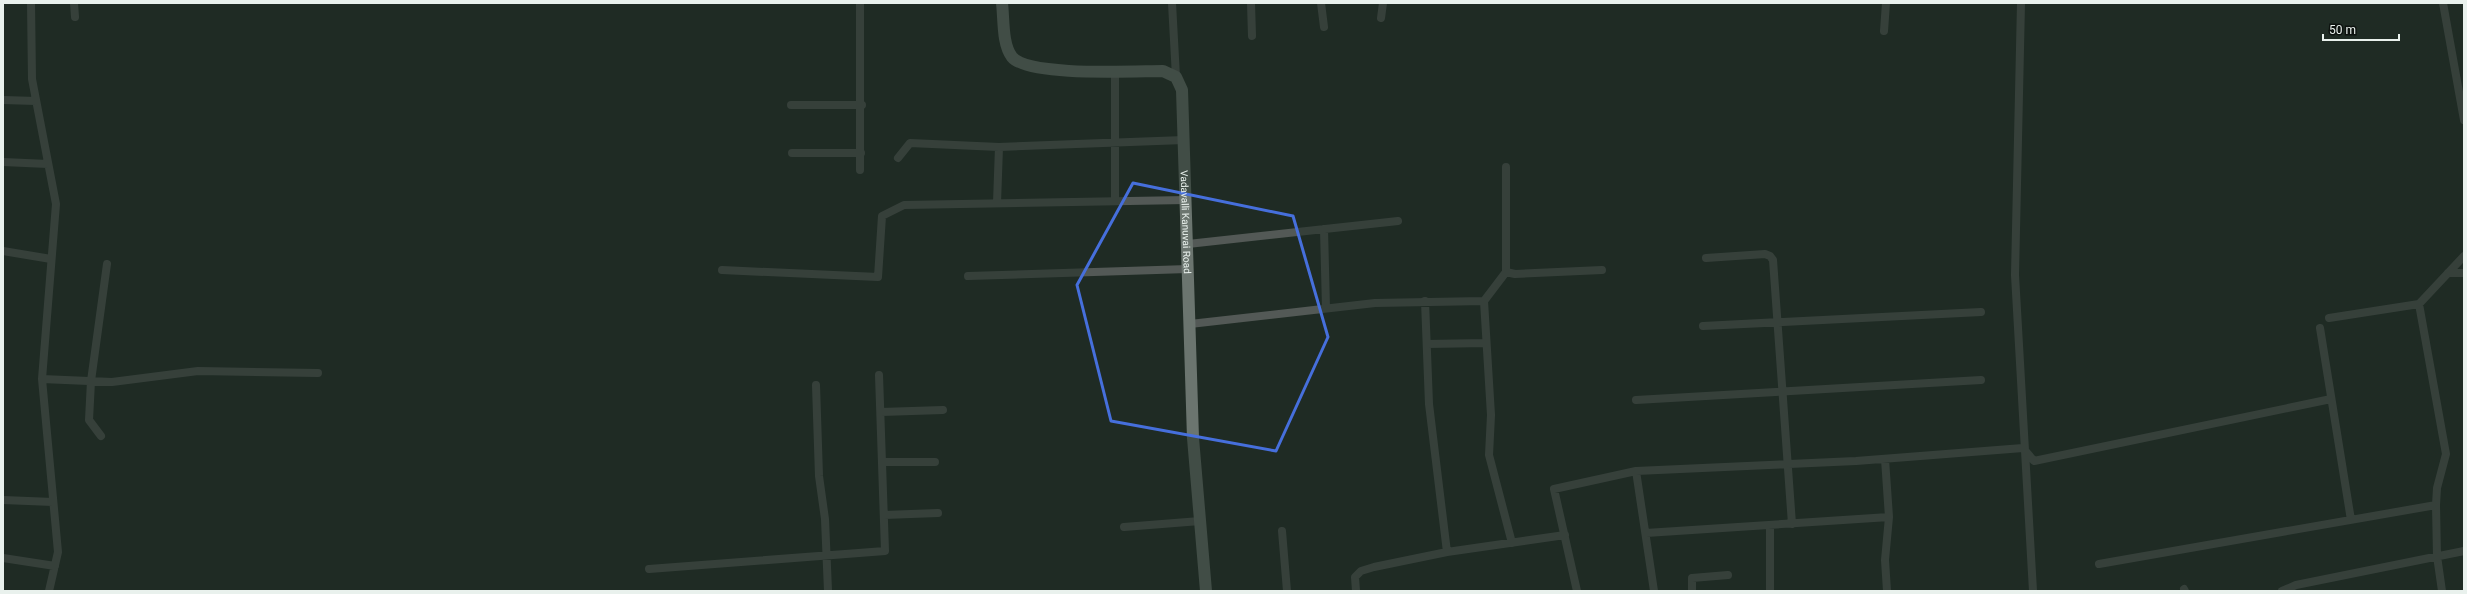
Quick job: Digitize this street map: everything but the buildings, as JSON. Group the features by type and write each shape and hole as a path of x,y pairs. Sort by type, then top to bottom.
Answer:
{"street":[{"path":"32,3 32,79 56,204 42,379 58,552 49,591"},
{"path":"74,3 75,17"},
{"path":"860,3 862,105 860,170"},
{"path":"1002,3 1007,47 1012,58 1024,65 1051,71 1163,71 1176,77 1172,3"},
{"path":"1251,3 1252,36"},
{"path":"1321,3 1324,27"},
{"path":"1381,18 1383,3"},
{"path":"1884,31 1886,3"},
{"path":"2021,3 2015,275 2023,448 2033,591"},
{"path":"2443,3 2464,120"},
{"path":"1115,71 1115,201"},
{"name":"Vadavalli Kanuvai Road","path":"1176,77 1182,90 1193,438 1206,591"},
{"path":"3,100 36,100"},
{"path":"792,105 862,105"},
{"path":"898,158 910,143 999,147 1184,140"},
{"path":"997,204 999,147"},
{"path":"792,153 861,153"},
{"path":"3,162 48,164"},
{"path":"1506,167 1506,272 1484,301 1492,415 1489,455 1512,543"},
{"path":"722,270 878,277 882,216 904,205 1186,200"},
{"path":"1188,244 1398,221"},
{"path":"1324,229 1326,308"},
{"path":"3,251 52,259"},
{"path":"1706,258 1765,254 1770,256 1773,260 1789,464 1792,524"},
{"path":"2328,318 2419,304 2464,256"},
{"path":"101,436 89,420 91,381 107,264"},
{"path":"968,276 1188,269"},
{"path":"1506,272 1515,274 1602,270"},
{"path":"2448,273 2464,273"},
{"path":"1425,301 1429,404 1447,552"},
{"path":"1190,324 1375,303 1484,301"},
{"path":"2419,304 2446,454 2437,488 2436,505 2437,556 2442,591"},
{"path":"1704,326 1981,312"},
{"path":"2320,328 2350,520"},
{"path":"1427,344 1486,343"},
{"path":"42,379 112,382 198,371 318,373"},
{"path":"649,569 885,551 880,375"},
{"path":"1636,400 1783,390 1981,380"},
{"path":"816,385 819,476 825,518 828,591"},
{"path":"2023,448 2034,461 2331,399"},
{"path":"881,412 944,410"},
{"path":"1577,591 1554,489 1636,471 1885,459 2023,448"},
{"path":"1885,459 1889,517 1884,560 1887,591"},
{"path":"882,462 935,462"},
{"path":"1636,471 1654,591"},
{"path":"3,500 53,502"},
{"path":"2099,564 2436,505"},
{"path":"884,515 938,513"},
{"path":"1646,533 1889,517"},
{"path":"1124,527 1200,521"},
{"path":"1770,525 1770,591"},
{"path":"1282,531 1287,591"},
{"path":"1356,591 1354,577 1361,571 1447,552 1565,535"},
{"path":"2282,591 2296,585 2464,551"},
{"path":"3,558 55,566"},
{"path":"1692,591 1692,578 1728,575"}],"highlighted area":[{"path":"1133,183 1293,216 1328,337 1276,451 1111,421 1077,285"}]}
